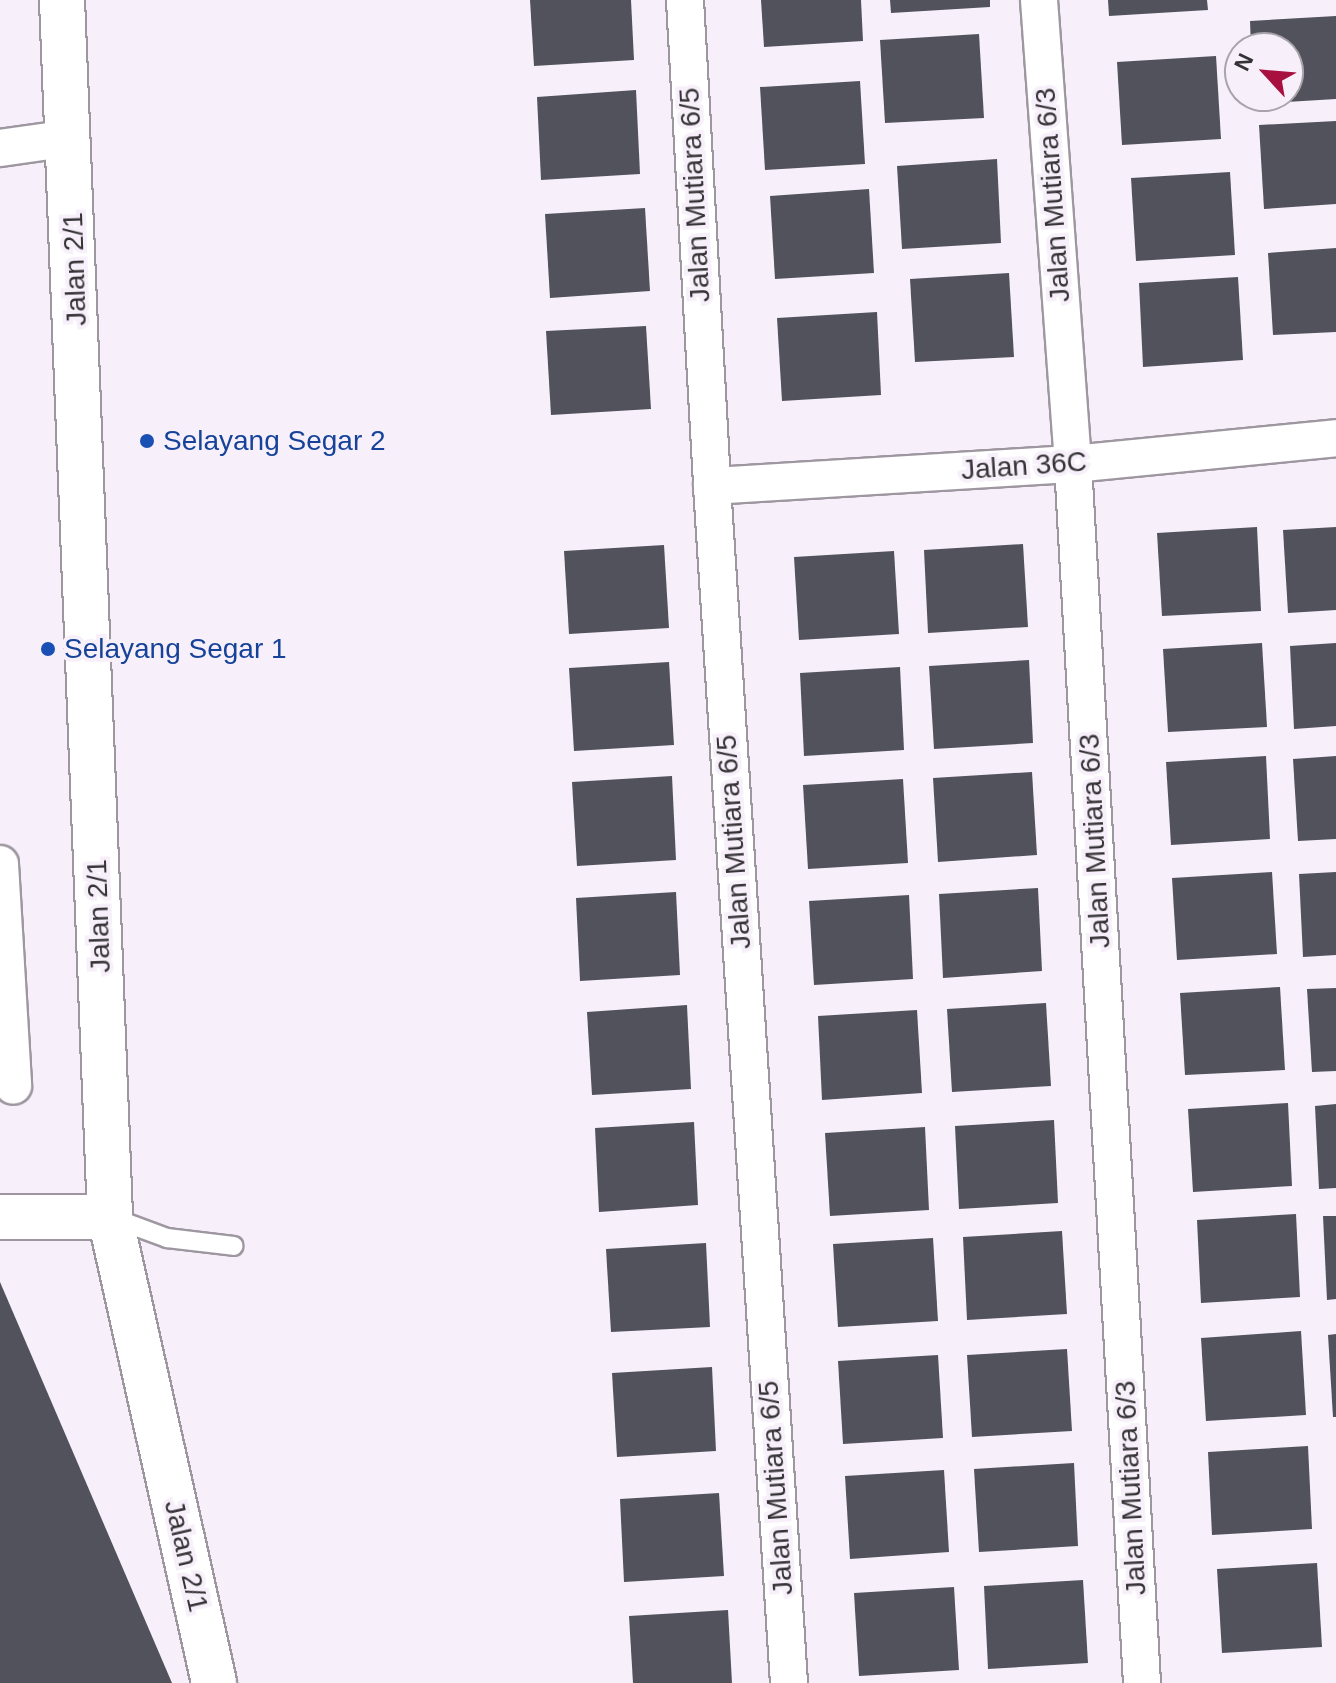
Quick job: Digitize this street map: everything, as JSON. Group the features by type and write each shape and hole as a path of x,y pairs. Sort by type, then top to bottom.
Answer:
{"street":[{"name":"Jalan 2/1","path":"62,0 70,138 110,1217 214,1683"},
{"name":"Jalan Mutiara 6/5","path":"685,0 712,486 789,1683"},
{"name":"Jalan Mutiara 6/3","path":"1039,0 1073,464 1142,1683"},
{"path":"0,148 70,138"},
{"name":"Jalan 36C","path":"712,486 1073,464 1336,438"},
{"path":"0,864 13,1086"},
{"path":"0,1217 110,1217"}],"lane":[{"path":"110,1217 167,1238 234,1246"}],"building":[{"path":"530,0 631,0 634,60 534,66"},
{"path":"761,0 861,0 863,41 764,47"},
{"path":"890,0 990,0 990,7 891,13"},
{"path":"1108,0 1207,0 1208,10 1109,16"},
{"path":"1336,16 1336,99 1304,101 1304,32 1250,32 1250,21"},
{"path":"979,34 984,118 885,123 880,40"},
{"path":"1216,56 1221,139 1122,145 1117,62"},
{"path":"860,81 865,164 765,170 760,87"},
{"path":"636,90 640,174 541,180 537,97"},
{"path":"1336,121 1336,204 1264,209 1259,125"},
{"path":"997,159 1001,243 902,249 897,166"},
{"path":"1230,172 1235,255 1136,261 1131,178"},
{"path":"869,189 874,273 775,279 770,196"},
{"path":"645,208 650,291 550,298 545,214"},
{"path":"1336,248 1336,332 1273,335 1268,253"},
{"path":"1009,273 1014,357 915,362 910,279"},
{"path":"1238,277 1243,360 1143,367 1139,283"},
{"path":"877,312 881,395 782,401 777,318"},
{"path":"646,326 651,409 551,415 546,331"},
{"path":"1257,527 1261,611 1162,616 1157,533"},
{"path":"1336,527 1336,610 1288,613 1283,530"},
{"path":"1023,544 1028,627 928,633 924,550"},
{"path":"664,545 669,628 569,634 564,551"},
{"path":"894,551 899,634 799,640 794,557"},
{"path":"1262,643 1267,727 1168,732 1163,649"},
{"path":"1336,643 1336,726 1294,729 1290,646"},
{"path":"1029,660 1033,743 934,749 929,666"},
{"path":"669,662 674,745 574,751 569,668"},
{"path":"900,667 904,750 804,756 800,673"},
{"path":"1266,756 1270,839 1171,845 1166,762"},
{"path":"1336,756 1336,839 1298,841 1293,759"},
{"path":"1032,772 1037,855 938,862 933,778"},
{"path":"672,776 676,860 577,866 572,782"},
{"path":"903,779 908,863 808,869 803,785"},
{"path":"1272,872 1277,954 1177,960 1172,878"},
{"path":"1336,872 1336,955 1303,957 1299,874"},
{"path":"1038,888 1042,971 943,978 939,894"},
{"path":"676,892 680,975 580,981 576,898"},
{"path":"909,895 913,979 814,985 809,901"},
{"path":"1280,987 1285,1070 1185,1075 1180,993"},
{"path":"1336,988 1336,1071 1312,1072 1307,989"},
{"path":"1046,1003 1051,1086 952,1092 947,1009"},
{"path":"687,1005 691,1089 592,1095 587,1012"},
{"path":"917,1010 922,1093 822,1100 818,1016"},
{"path":"1288,1103 1292,1186 1193,1192 1188,1109"},
{"path":"1336,1104 1336,1188 1319,1189 1315,1106"},
{"path":"1054,1120 1058,1203 959,1209 955,1126"},
{"path":"694,1122 698,1205 599,1212 595,1128"},
{"path":"925,1127 929,1210 830,1216 825,1133"},
{"path":"1296,1214 1300,1297 1201,1303 1197,1220"},
{"path":"1323,1216 1336,1216 1336,1299 1327,1300"},
{"path":"1062,1231 1067,1314 967,1320 963,1237"},
{"path":"933,1238 938,1321 838,1327 833,1244"},
{"path":"706,1243 710,1327 611,1332 606,1249"},
{"path":"0,1282 172,1683 0,1683"},
{"path":"1301,1331 1306,1415 1206,1421 1201,1338"},
{"path":"1336,1334 1336,1417 1333,1417 1328,1335"},
{"path":"1067,1349 1072,1431 972,1437 967,1355"},
{"path":"938,1355 943,1438 843,1444 838,1361"},
{"path":"712,1367 716,1451 617,1457 612,1373"},
{"path":"1308,1446 1312,1529 1212,1535 1208,1452"},
{"path":"1074,1463 1078,1546 979,1552 974,1469"},
{"path":"944,1470 949,1552 850,1559 845,1476"},
{"path":"719,1493 724,1576 624,1582 620,1499"},
{"path":"1317,1563 1322,1647 1222,1653 1217,1569"},
{"path":"1083,1580 1088,1663 988,1669 984,1586"},
{"path":"954,1587 959,1670 859,1676 854,1593"},
{"path":"728,1610 732,1683 633,1683 629,1616"}],"place":[{"name":"Selayang Segar 2","path":"147,441"},
{"name":"Selayang Segar 1","path":"48,649"}]}
